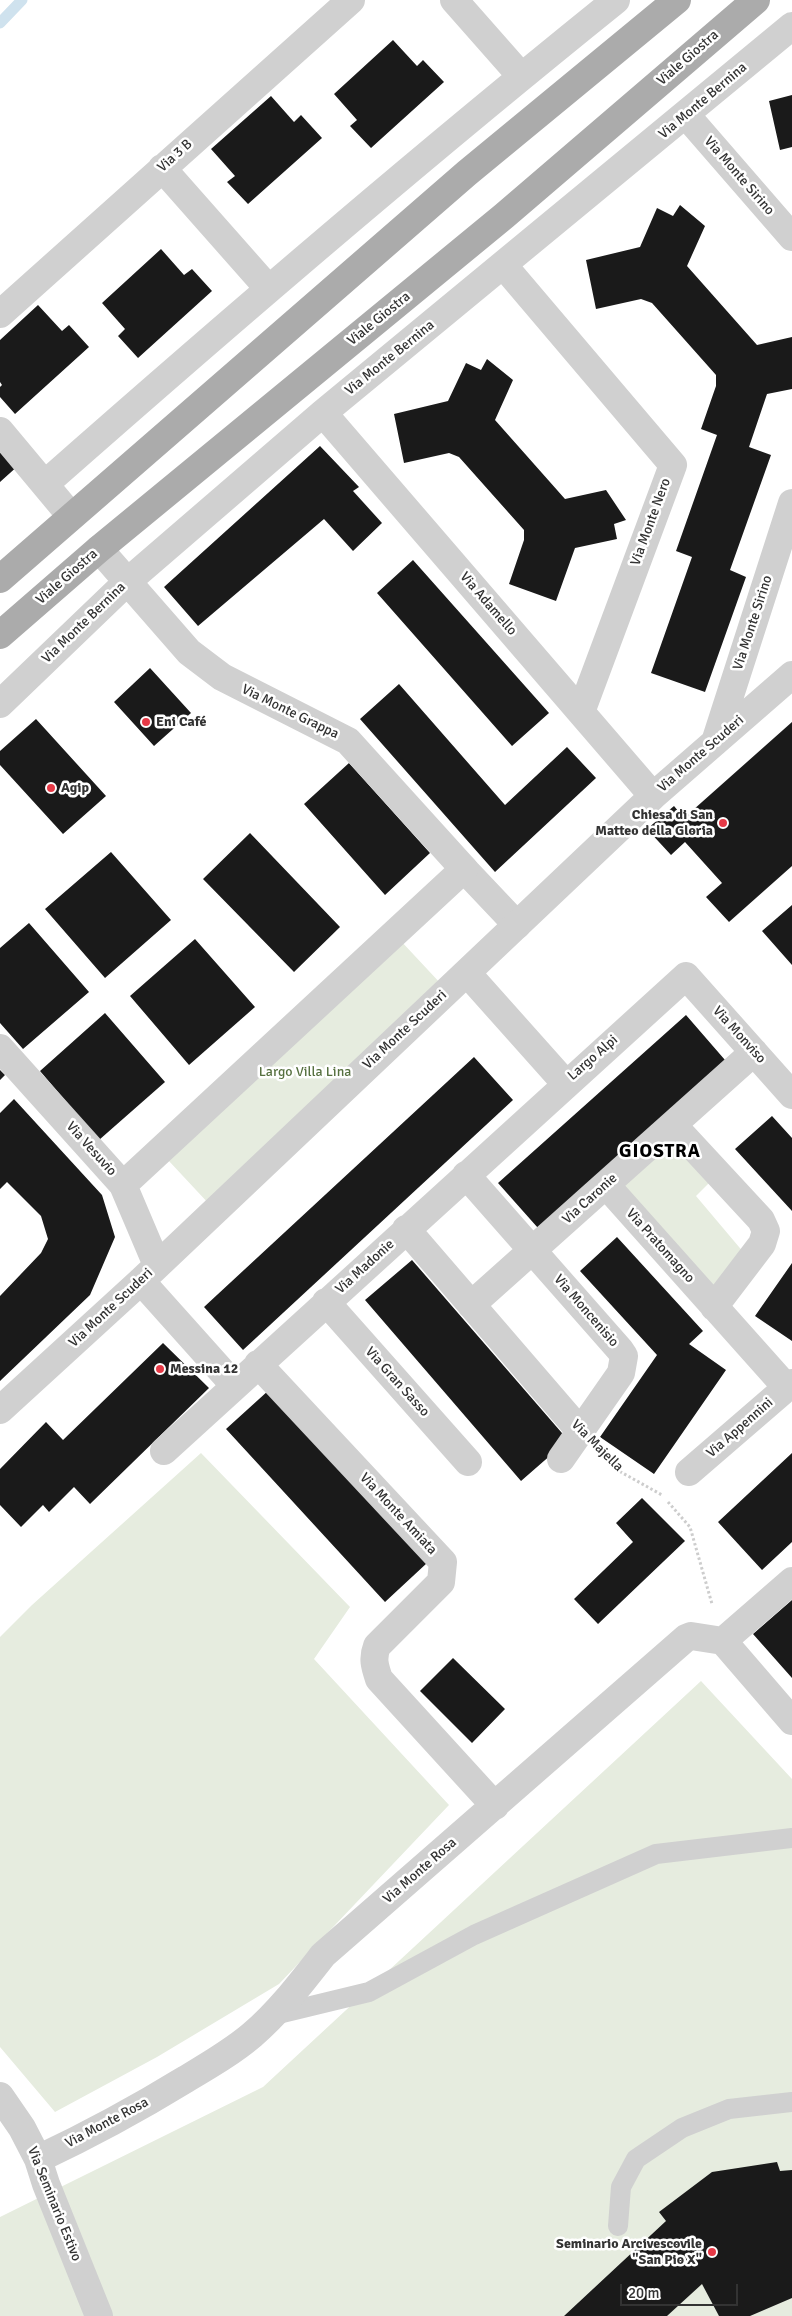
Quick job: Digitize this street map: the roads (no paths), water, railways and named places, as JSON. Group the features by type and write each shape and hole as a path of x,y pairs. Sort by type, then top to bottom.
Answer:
{"main road":[{"path":"0,580 71,516 467,173 677,0"},
{"name":"Viale Giostra","path":"0,635 100,549 504,216 756,0"}],"street":[{"name":"Via 3 B","path":"0,314 351,0"},
{"path":"454,0 521,76"},
{"path":"45,484 268,288 521,76 616,0"},
{"name":"Via Monte Bernina","path":"0,704 127,582 323,413 504,266 792,26"},
{"name":"Via Monte Sirino","path":"686,115 792,237"},
{"path":"162,168 268,288"},
{"name":"Via Monte Nero","path":"504,266 673,465 581,712"},
{"name":"Via Adamello","path":"323,413 653,796"},
{"path":"0,431 71,516"},
{"name":"Via Monte Sirino","path":"715,742 792,503"},
{"name":"Via Monte Grappa","path":"100,549 188,652 205,666 243,688 348,741 517,925"},
{"name":"Via Monte Scuderi","path":"0,1410 149,1273 653,796 792,675"},
{"path":"123,1185 464,869"},
{"name":"Largo Alpi","path":"467,973 566,1084 686,976"},
{"name":"Via Monviso","path":"686,976 792,1095"},
{"name":"Via Vesuvio","path":"0,1048 123,1185 149,1273 235,1386"},
{"name":"Via Caronie","path":"472,1305 754,1052"},
{"name":"Via Madonie","path":"164,1451 566,1084"},
{"path":"673,1125 761,1220 766,1231 762,1244 714,1307"},
{"name":"Via Moncenisio","path":"466,1175 624,1356 621,1373 561,1459"},
{"name":"Via Pratomagno","path":"606,1185 714,1307 789,1386"},
{"name":"Via Majella","path":"406,1229 581,1432"},
{"name":"Via Gran Sasso","path":"326,1302 468,1462"},
{"name":"Via Monte Amiata","path":"258,1364 443,1562 441,1582 377,1646 373,1655 374,1666 379,1679 495,1806"},
{"name":"Via Appennini","path":"689,1472 789,1386"},
{"path":"792,1581 723,1641 792,1721"},
{"name":"Via Monte Rosa","path":"38,2159 135,2110 243,2041 274,2015 323,1955 686,1638 691,1636 723,1641"},
{"name":"Via Seminario Estivo","path":"0,2096 22,2128 38,2159 46,2184 99,2316"}],"lane":[{"path":"274,2015 369,1992 474,1935 656,1854 792,1838"},
{"path":"618,2226 621,2187 636,2159 682,2128 729,2109 792,2102"}],"waterway":[{"path":"0,23 22,0"}],"place":[{"name":"Eni Café","path":"146,722"},
{"name":"Agip","path":"51,788"},
{"name":"Chiesa di San Matteo della Gloria","path":"723,823"},
{"name":"Messina 12","path":"160,1369"},
{"name":"Seminario Arcivescovile \"San Pio X\"","path":"712,2252"}],"district":[{"name":"GIOSTRA","path":"660,1152"}],"park label":[{"name":"Largo Villa Lina","path":"305,1072"}]}
